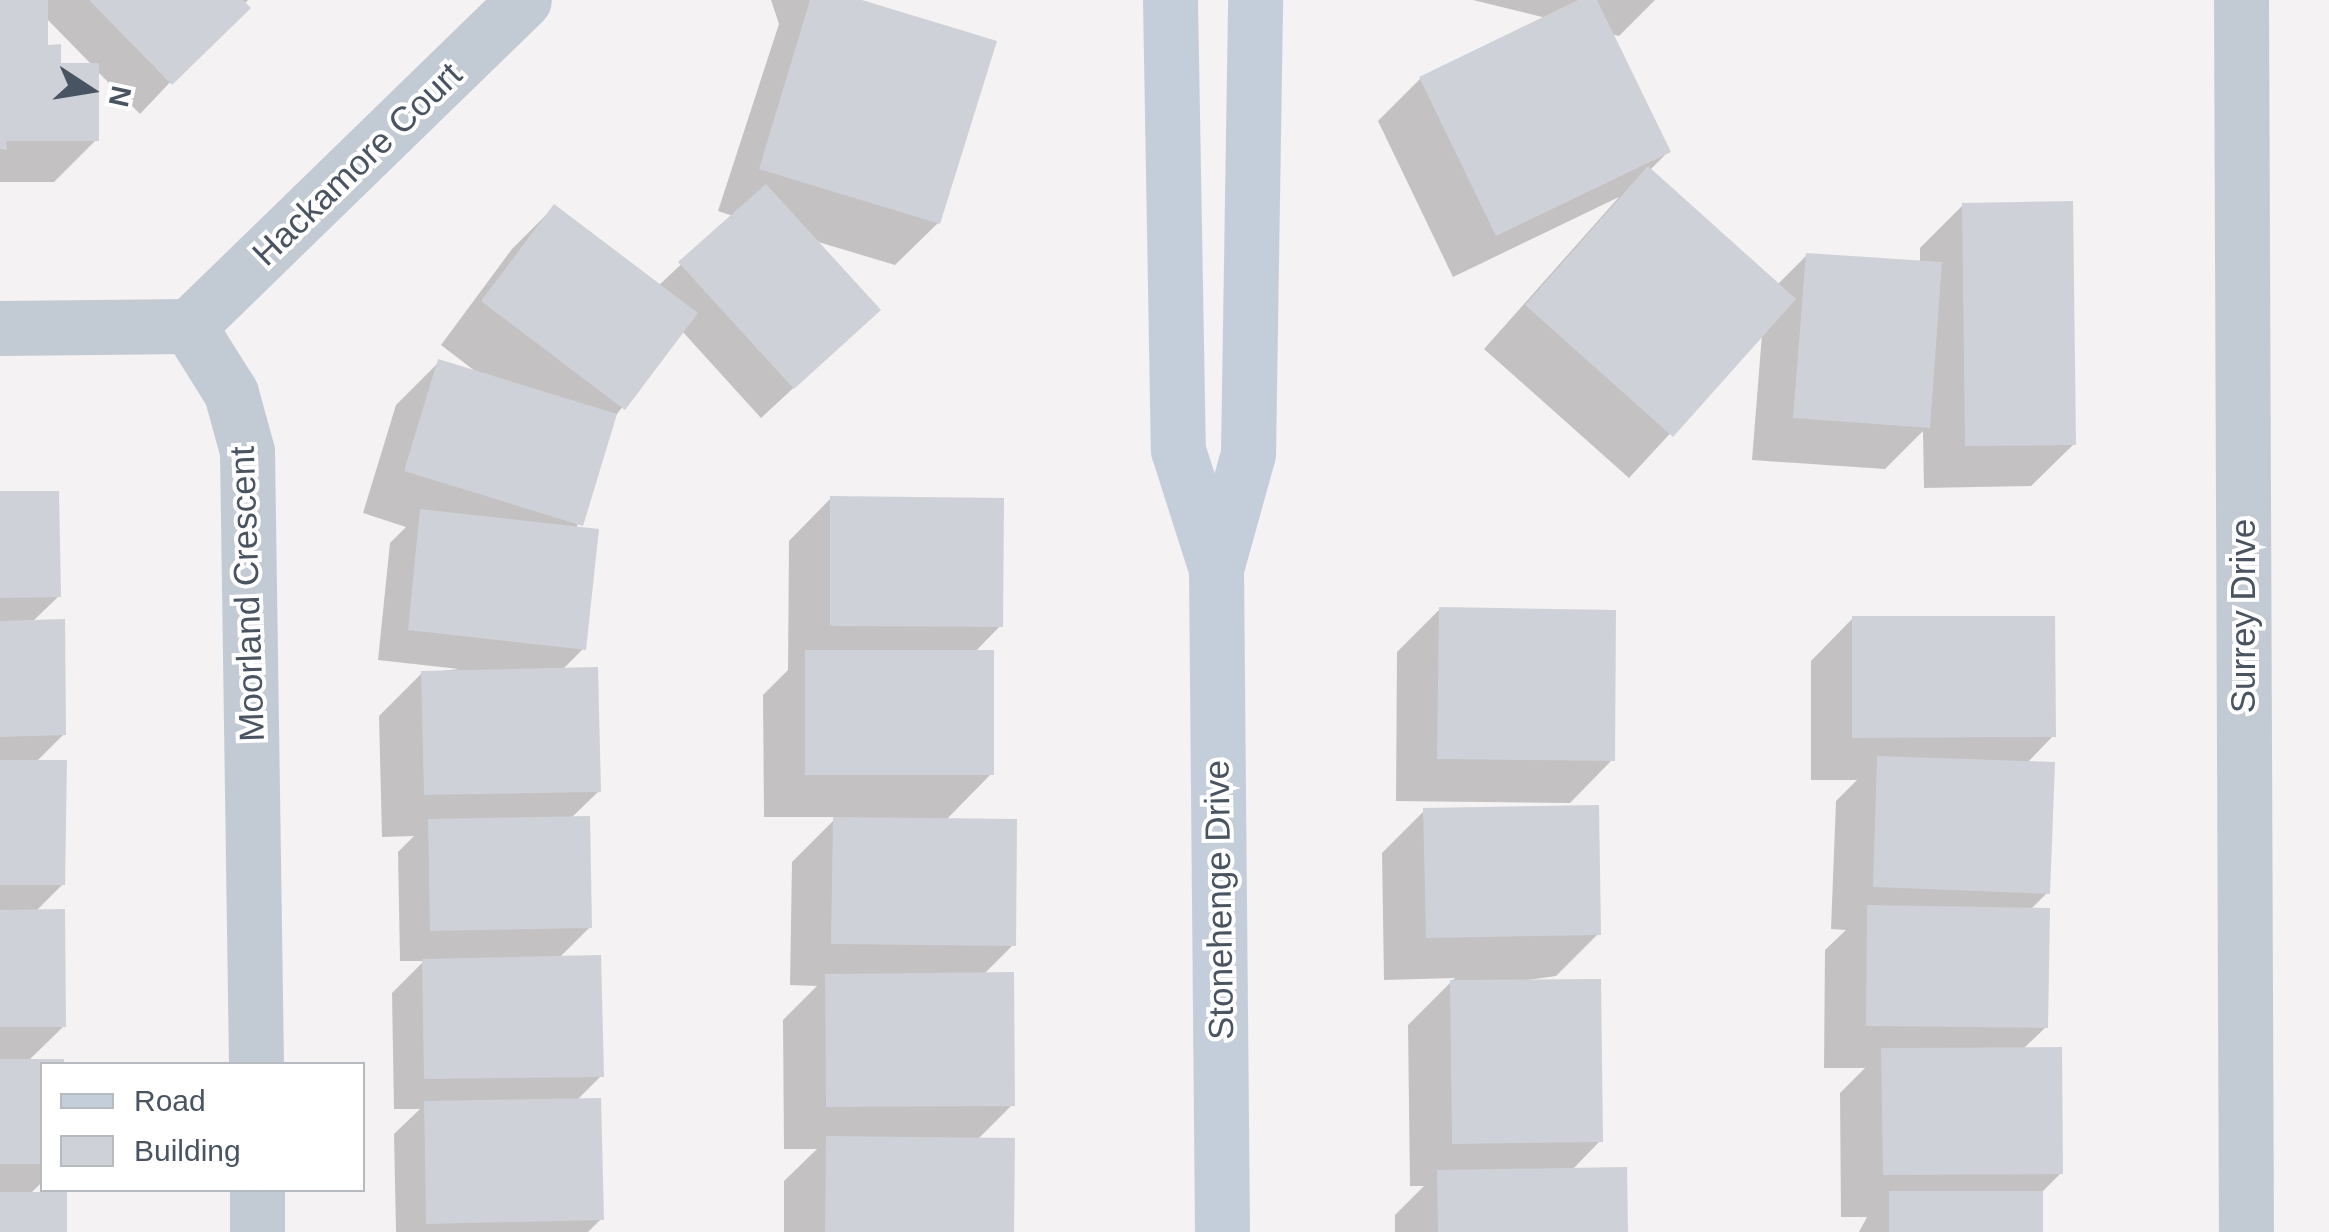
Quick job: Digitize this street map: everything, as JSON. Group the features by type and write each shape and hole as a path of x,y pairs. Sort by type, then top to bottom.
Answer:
{"street":[{"name":"Hackamore Court","path":"189,326 524,0"},
{"name":"Stonehenge Drive","path":"1170,0 1178,450 1216,569"},
{"name":"Stonehenge Drive","path":"1222,1232 1216,569 1248,454 1255,0"},
{"name":"Surrey Drive","path":"2241,0 2246,1232"},
{"path":"0,328 189,326"},
{"name":"Moorland Crescent","path":"189,326 230,392 247,450 256,1062"},
{"path":"257,1192 257,1232"}],"building":[{"path":"0,0 48,0 48,45 61,44 61,63 99,63 99,141 6,141 7,150 0,149"},
{"path":"89,0 243,0 251,8 172,85"},
{"path":"810,0 862,0 997,41 940,224 759,169"},
{"path":"1578,0 1597,0 1671,152 1496,236 1419,77"},
{"path":"1648,166 1796,299 1673,437 1525,305"},
{"path":"766,184 881,310 794,389 678,262"},
{"path":"2073,201 2076,445 1965,446 1962,203"},
{"path":"554,204 698,313 625,410 481,301"},
{"path":"1806,253 1942,262 1930,428 1793,418"},
{"path":"438,359 617,414 583,526 404,471"},
{"path":"0,491 59,491 61,597 0,598"},
{"path":"830,496 1004,498 1003,627 830,626"},
{"path":"420,509 599,529 586,650 408,630"},
{"path":"1439,607 1616,610 1615,761 1437,759"},
{"path":"1852,616 2055,616 2056,737 1852,738"},
{"path":"65,619 66,735 0,737 0,621"},
{"path":"805,650 994,650 994,775 805,775"},
{"path":"598,667 601,792 424,795 421,671"},
{"path":"1877,756 2055,762 2050,894 1873,887"},
{"path":"0,760 67,760 65,885 0,885"},
{"path":"1599,805 1601,935 1426,938 1423,808"},
{"path":"590,816 592,928 430,931 428,819"},
{"path":"833,817 1017,819 1016,946 831,944"},
{"path":"1867,905 2050,908 2048,1028 1866,1026"},
{"path":"65,909 66,1027 0,1027 0,910"},
{"path":"601,955 604,1077 424,1079 422,959"},
{"path":"1014,972 1015,1106 826,1107 825,974"},
{"path":"1601,979 1603,1142 1452,1144 1450,980"},
{"path":"2062,1047 2063,1174 1883,1175 1881,1048"},
{"path":"0,1059 64,1059 40,1062 40,1164 0,1164"},
{"path":"601,1098 604,1220 426,1224 424,1101"},
{"path":"826,1136 1015,1138 1014,1232 825,1232"},
{"path":"1627,1167 1628,1232 1438,1232 1437,1170"},
{"path":"1889,1191 2043,1191 2043,1232 1889,1232"},
{"path":"0,1192 67,1192 67,1232 0,1232"}]}
